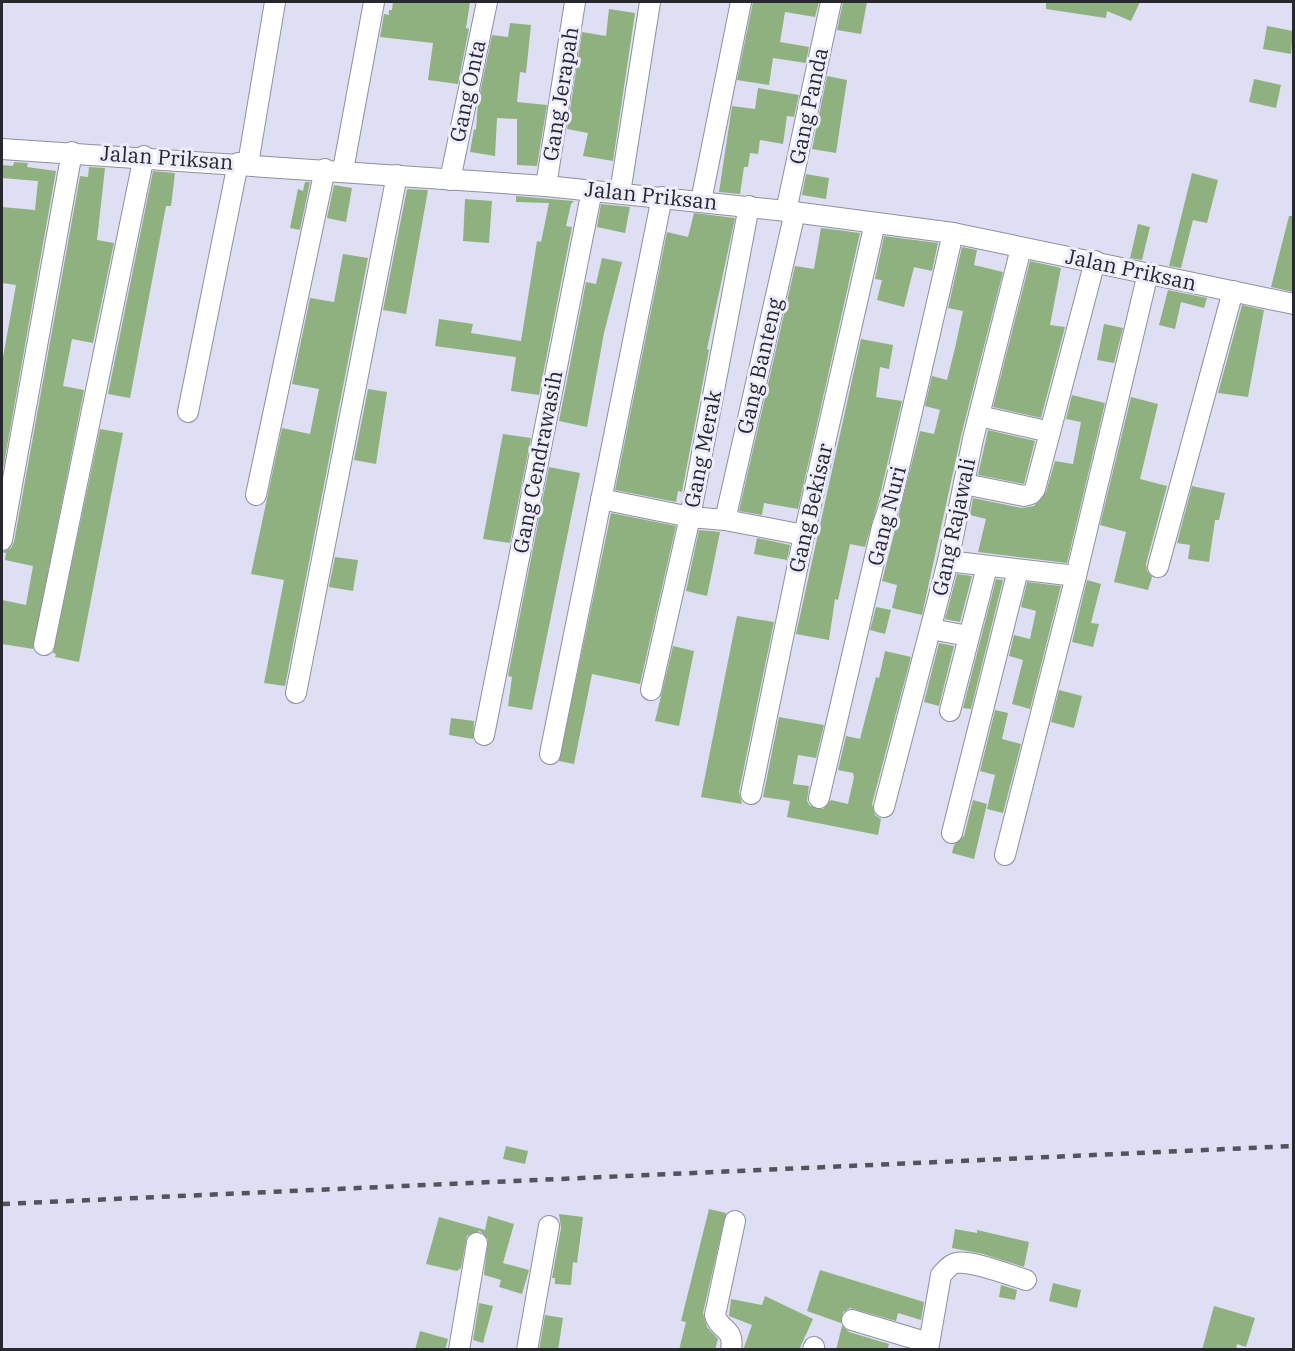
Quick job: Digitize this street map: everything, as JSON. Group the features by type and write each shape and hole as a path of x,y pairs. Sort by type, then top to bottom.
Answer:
{"street":[{"path":"188,412 243,164 275,2"},
{"path":"256,495 374,2"},
{"name":"Gang Onta","path":"450,180 487,2"},
{"name":"Gang Jerapah","path":"546,186 575,2"},
{"path":"620,194 650,2"},
{"path":"701,201 741,2"},
{"name":"Gang Panda","path":"791,211 831,2"},
{"name":"Jalan Priksan","path":"2,148 144,156 546,186 791,211 953,233 1293,304"},
{"path":"2,540 72,152"},
{"path":"44,645 144,156"},
{"path":"296,693 397,175"},
{"name":"Gang Cendrawasih","path":"484,735 592,190"},
{"path":"550,754 662,197"},
{"name":"Gang Merak","path":"651,690 690,518 748,206"},
{"name":"Gang Banteng","path":"725,520 791,211"},
{"name":"Gang Bekisar","path":"751,794 804,534 874,223"},
{"name":"Gang Nuri","path":"819,798 953,233"},
{"name":"Gang Rajawali","path":"884,807 948,561 979,416 1021,248"},
{"path":"964,484 1024,496 1031,494 1035,489 1095,261"},
{"path":"1005,855 1076,576 1148,273"},
{"path":"1158,567 1233,291"},
{"path":"979,416 1050,432"},
{"path":"601,499 690,518 725,520 804,534"},
{"path":"948,561 1076,576"},
{"path":"950,711 987,567"},
{"path":"952,833 1018,570"},
{"path":"931,629 968,636"},
{"path":"731,1350 732,1341 728,1330 716,1320 715,1315 735,1221"},
{"path":"526,1350 549,1226"},
{"path":"459,1350 477,1243"},
{"path":"852,1320 929,1346 941,1275 949,1266 955,1263 969,1264 1026,1280"}],"building":[{"path":"393,2 470,2 466,28 469,29 458,84 428,80 433,43 380,37 384,14 389,15"},
{"path":"753,2 819,2 815,17 785,12 780,42 809,47 806,63 773,58 769,85 737,80"},
{"path":"843,2 867,2 861,34 837,30"},
{"path":"1046,2 1140,2 1131,21 1107,11 1106,18 1046,9"},
{"path":"609,9 635,13 613,161 583,156 588,133 567,129 582,32 606,36"},
{"path":"510,23 531,25 526,73 520,72 517,102 547,105 537,166 517,165 517,119 497,118 495,156 470,152 474,129 476,130 478,102 492,35 508,37"},
{"path":"1267,26 1293,31 1291,54 1263,49"},
{"path":"827,76 847,80 836,153 812,149"},
{"path":"1254,79 1281,85 1276,108 1249,102"},
{"path":"758,88 799,95 794,117 787,116 783,144 760,140 758,154 750,153 748,167 744,167 740,194 719,192 732,106 755,109"},
{"path":"14,162 28,163 27,167 56,171 2,475 2,363 16,285 2,283 2,207 35,210 38,181 2,178 2,165 13,166"},
{"path":"89,167 105,168 97,240 114,243 93,343 72,339 63,386 84,390 33,649 2,644 2,600 26,605 33,566 5,560 6,553 2,552 11,548 14,542 80,176 88,177"},
{"path":"153,171 175,173 171,206 166,206 130,398 108,394"},
{"path":"1192,173 1218,180 1207,223 1193,220 1181,268 1169,266"},
{"path":"806,174 829,178 826,199 802,195"},
{"path":"305,182 310,182 300,230 290,228 298,189 303,191"},
{"path":"334,185 352,188 346,222 327,218"},
{"path":"407,189 428,190 406,314 383,310"},
{"path":"516,196 574,201 571,204 566,226 572,227 539,395 511,391 516,357 435,346 439,319 473,324 471,333 521,341 537,241 541,242 549,203 516,202"},
{"path":"465,199 492,201 489,243 463,241"},
{"path":"601,204 630,207 625,233 597,227"},
{"path":"694,213 735,218 707,349 709,350 682,492 678,491 676,502 615,490 667,232 688,237"},
{"path":"1289,216 1293,216 1293,292 1271,287"},
{"path":"1138,224 1150,227 1142,260 1130,258"},
{"path":"821,228 860,233 798,509 764,503 762,515 739,511 795,266 814,269"},
{"path":"884,236 938,243 932,271 914,267 904,307 877,300 882,280 875,279"},
{"path":"962,247 977,250 974,265 1003,272 961,436 922,615 892,608 897,585 882,581 920,431 934,434 940,410 925,406 932,376 947,380 955,348 963,311 948,308"},
{"path":"343,254 368,258 285,686 264,683 284,580 251,574 282,428 310,434 319,389 292,384 310,298 334,302"},
{"path":"602,258 622,262 604,333 587,427 559,421 586,282 596,284"},
{"path":"1030,261 1061,268 1050,325 1065,327 1041,418 993,407"},
{"path":"1168,290 1207,298 1204,308 1181,302 1175,329 1159,325"},
{"path":"1242,305 1264,310 1248,397 1218,393"},
{"path":"1104,324 1123,328 1114,363 1097,360"},
{"path":"861,339 893,345 889,369 880,367 876,397 902,401 865,547 850,544 838,600 835,599 829,640 796,634"},
{"path":"368,389 387,392 376,464 354,460"},
{"path":"1072,395 1105,403 1067,563 978,552 986,519 970,515 973,498 1022,508 1034,506 1046,492 1055,461 1073,464 1081,422 1066,419"},
{"path":"1131,397 1158,404 1140,479 1167,486 1146,564 1147,571 1152,577 1148,590 1114,582 1126,532 1100,525"},
{"path":"100,429 123,433 79,662 55,657 56,654 53,653"},
{"path":"988,430 1035,441 1024,484 978,475"},
{"path":"503,434 531,438 510,543 483,539"},
{"path":"549,467 580,473 532,710 508,706 512,677 508,676"},
{"path":"1192,486 1225,493 1219,520 1215,520 1209,562 1188,559 1190,545 1177,543"},
{"path":"611,513 676,526 640,684 592,674 574,764 559,761"},
{"path":"699,530 720,532 707,596 686,591"},
{"path":"757,538 790,545 787,560 754,554"},
{"path":"335,557 358,560 353,591 329,587"},
{"path":"957,574 972,576 960,622 945,619"},
{"path":"996,579 1003,580 971,709 963,708"},
{"path":"1087,580 1101,584 1091,623 1099,624 1093,647 1072,642"},
{"path":"1027,582 1061,586 1030,709 1012,704 1023,660 1009,656 1014,635 1030,639 1036,611 1021,607"},
{"path":"876,607 891,610 885,634 870,630"},
{"path":"737,616 774,622 739,792 742,804 701,797"},
{"path":"939,643 954,646 939,706 924,702"},
{"path":"673,646 694,651 679,726 655,721"},
{"path":"885,651 911,657 872,804 875,815 881,819 878,835 787,817 790,801 763,797 779,717 824,725 816,758 798,755 793,784 809,786 807,801 810,806 823,809 831,800 848,804 853,773 838,770 846,736 860,739"},
{"path":"1059,690 1082,696 1074,728 1051,722"},
{"path":"995,710 1008,713 1002,739 1021,744 1003,813 987,809 995,775 980,771"},
{"path":"451,718 474,721 473,739 449,735"},
{"path":"973,800 987,804 974,859 952,853 954,845 964,836"},
{"path":"506,1146 528,1151 525,1164 503,1159"},
{"path":"709,1209 726,1213 703,1313 707,1327 718,1339 715,1350 679,1350 686,1322 681,1321"},
{"path":"559,1214 583,1217 577,1263 573,1262 571,1285 555,1284 555,1278 552,1278 561,1228"},
{"path":"488,1216 514,1224 503,1263 529,1270 522,1294 499,1287 501,1280 484,1275 488,1239 480,1231 467,1236 461,1268 457,1271 426,1264 439,1217 485,1230"},
{"path":"955,1229 977,1233 977,1230 1029,1242 1024,1267 983,1254 952,1248"},
{"path":"820,1270 924,1302 921,1320 898,1313 896,1321 850,1308 843,1312 841,1323 807,1311"},
{"path":"1053,1283 1081,1290 1077,1308 1049,1301"},
{"path":"1001,1285 1017,1290 1015,1300 999,1297"},
{"path":"765,1296 813,1319 799,1350 743,1350 752,1325 729,1316 731,1299 762,1305"},
{"path":"479,1303 493,1306 483,1343 473,1340"},
{"path":"1214,1306 1255,1318 1246,1347 1237,1344 1236,1350 1202,1350"},
{"path":"545,1315 563,1318 558,1350 539,1350"},
{"path":"842,1326 849,1332 889,1344 887,1350 836,1350"},
{"path":"420,1331 448,1339 445,1350 415,1350"}],"railway":[{"path":"2,1204 1294,1146"}]}
